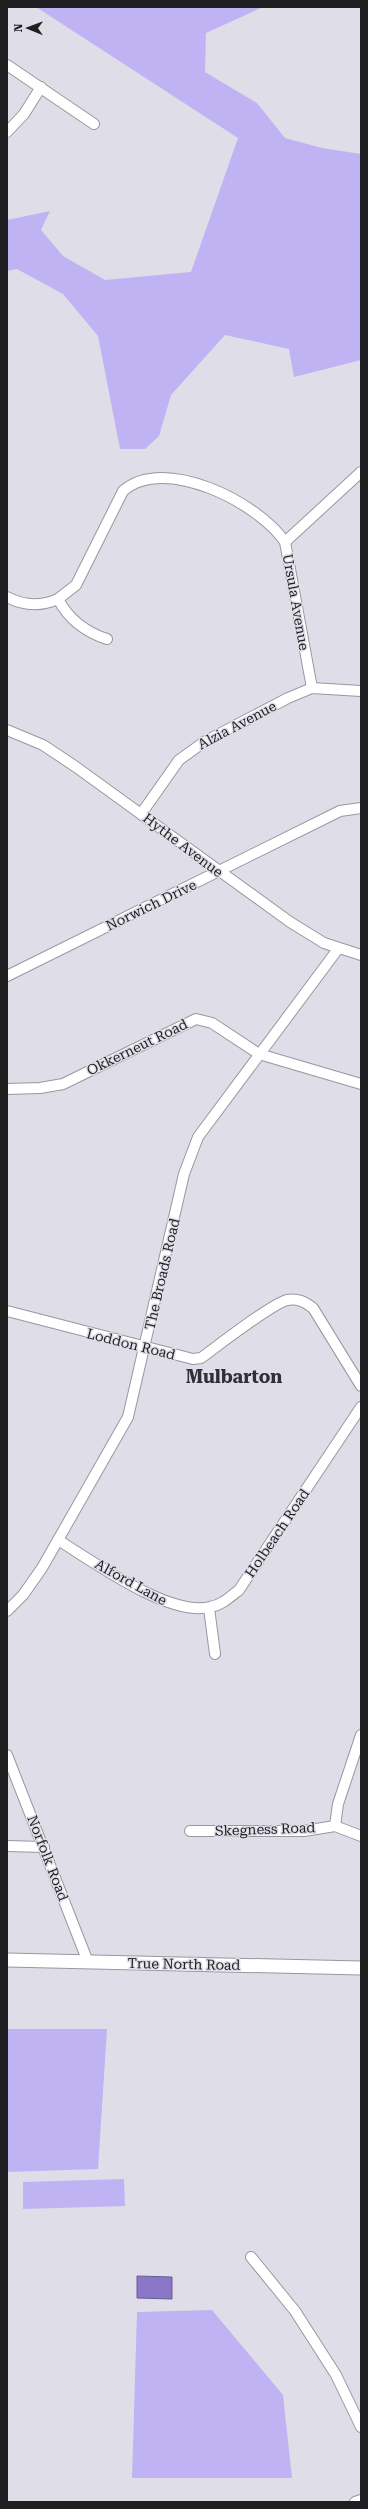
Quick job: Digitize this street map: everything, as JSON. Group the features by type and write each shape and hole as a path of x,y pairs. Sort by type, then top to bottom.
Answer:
{"main road":[{"name":"True North Road","path":"7,1960 361,1968"}],"street":[{"path":"7,65 94,124"},
{"path":"7,132 24,114 41,87"},
{"path":"285,542 361,472"},
{"name":"Ursula Avenue","path":"58,599 76,585 122,491 134,483 147,478 188,481 211,489 250,509 278,532 285,542 312,688"},
{"path":"7,597 30,605 46,604 58,599 72,620 94,635 107,639"},
{"name":"Alzia Avenue","path":"141,814 170,771 188,752 255,715 312,688 361,691"},
{"name":"Hythe Avenue","path":"7,730 58,755 218,871 324,944 361,955"},
{"name":"Norwich Drive","path":"7,976 340,811 361,808"},
{"name":"The Broads Road","path":"7,1610 23,1595 58,1540 123,1429 128,1417 190,1154 198,1137 338,949"},
{"name":"Okkerneut Road","path":"7,1089 40,1088 63,1084 196,1019 212,1023 259,1054 361,1084"},
{"name":"Loddon Road","path":"7,1311 145,1348 183,1357 201,1358 278,1304 296,1300 305,1302 313,1308 361,1386"},
{"name":"Holbeach Road","path":"209,1608 218,1605 239,1590 361,1407"},
{"name":"Alford Lane","path":"58,1540 152,1596 184,1607 209,1608"},
{"path":"209,1608 215,1654"},
{"path":"336,1826 338,1804 361,1735"},
{"name":"Norfolk Road","path":"7,1755 88,1962"},
{"name":"Skegness Road","path":"190,1831 304,1831 336,1826 361,1836"},
{"path":"7,1846 44,1847"},
{"path":"251,2257 295,2311 316,2342 336,2374 361,2427"},
{"path":"355,2502 361,2500"}],"shaded area":[{"path":"36,7 263,7 206,33 205,72 257,103 285,138 322,148 361,154 361,360 294,377 289,349 225,335 171,395 159,436 145,449 120,449 98,336 63,294 17,269 7,271 7,220 50,211 41,230 63,256 105,280 191,272 238,138"},
{"path":"7,2029 107,2029 98,2169 7,2172"},
{"path":"124,2179 125,2206 23,2209 23,2182"},
{"path":"137,2276 172,2277 172,2299 137,2298"},
{"path":"212,2310 283,2395 292,2478 132,2478 137,2312"}],"district":[{"name":"Mulbarton","path":"234,1376"}]}
